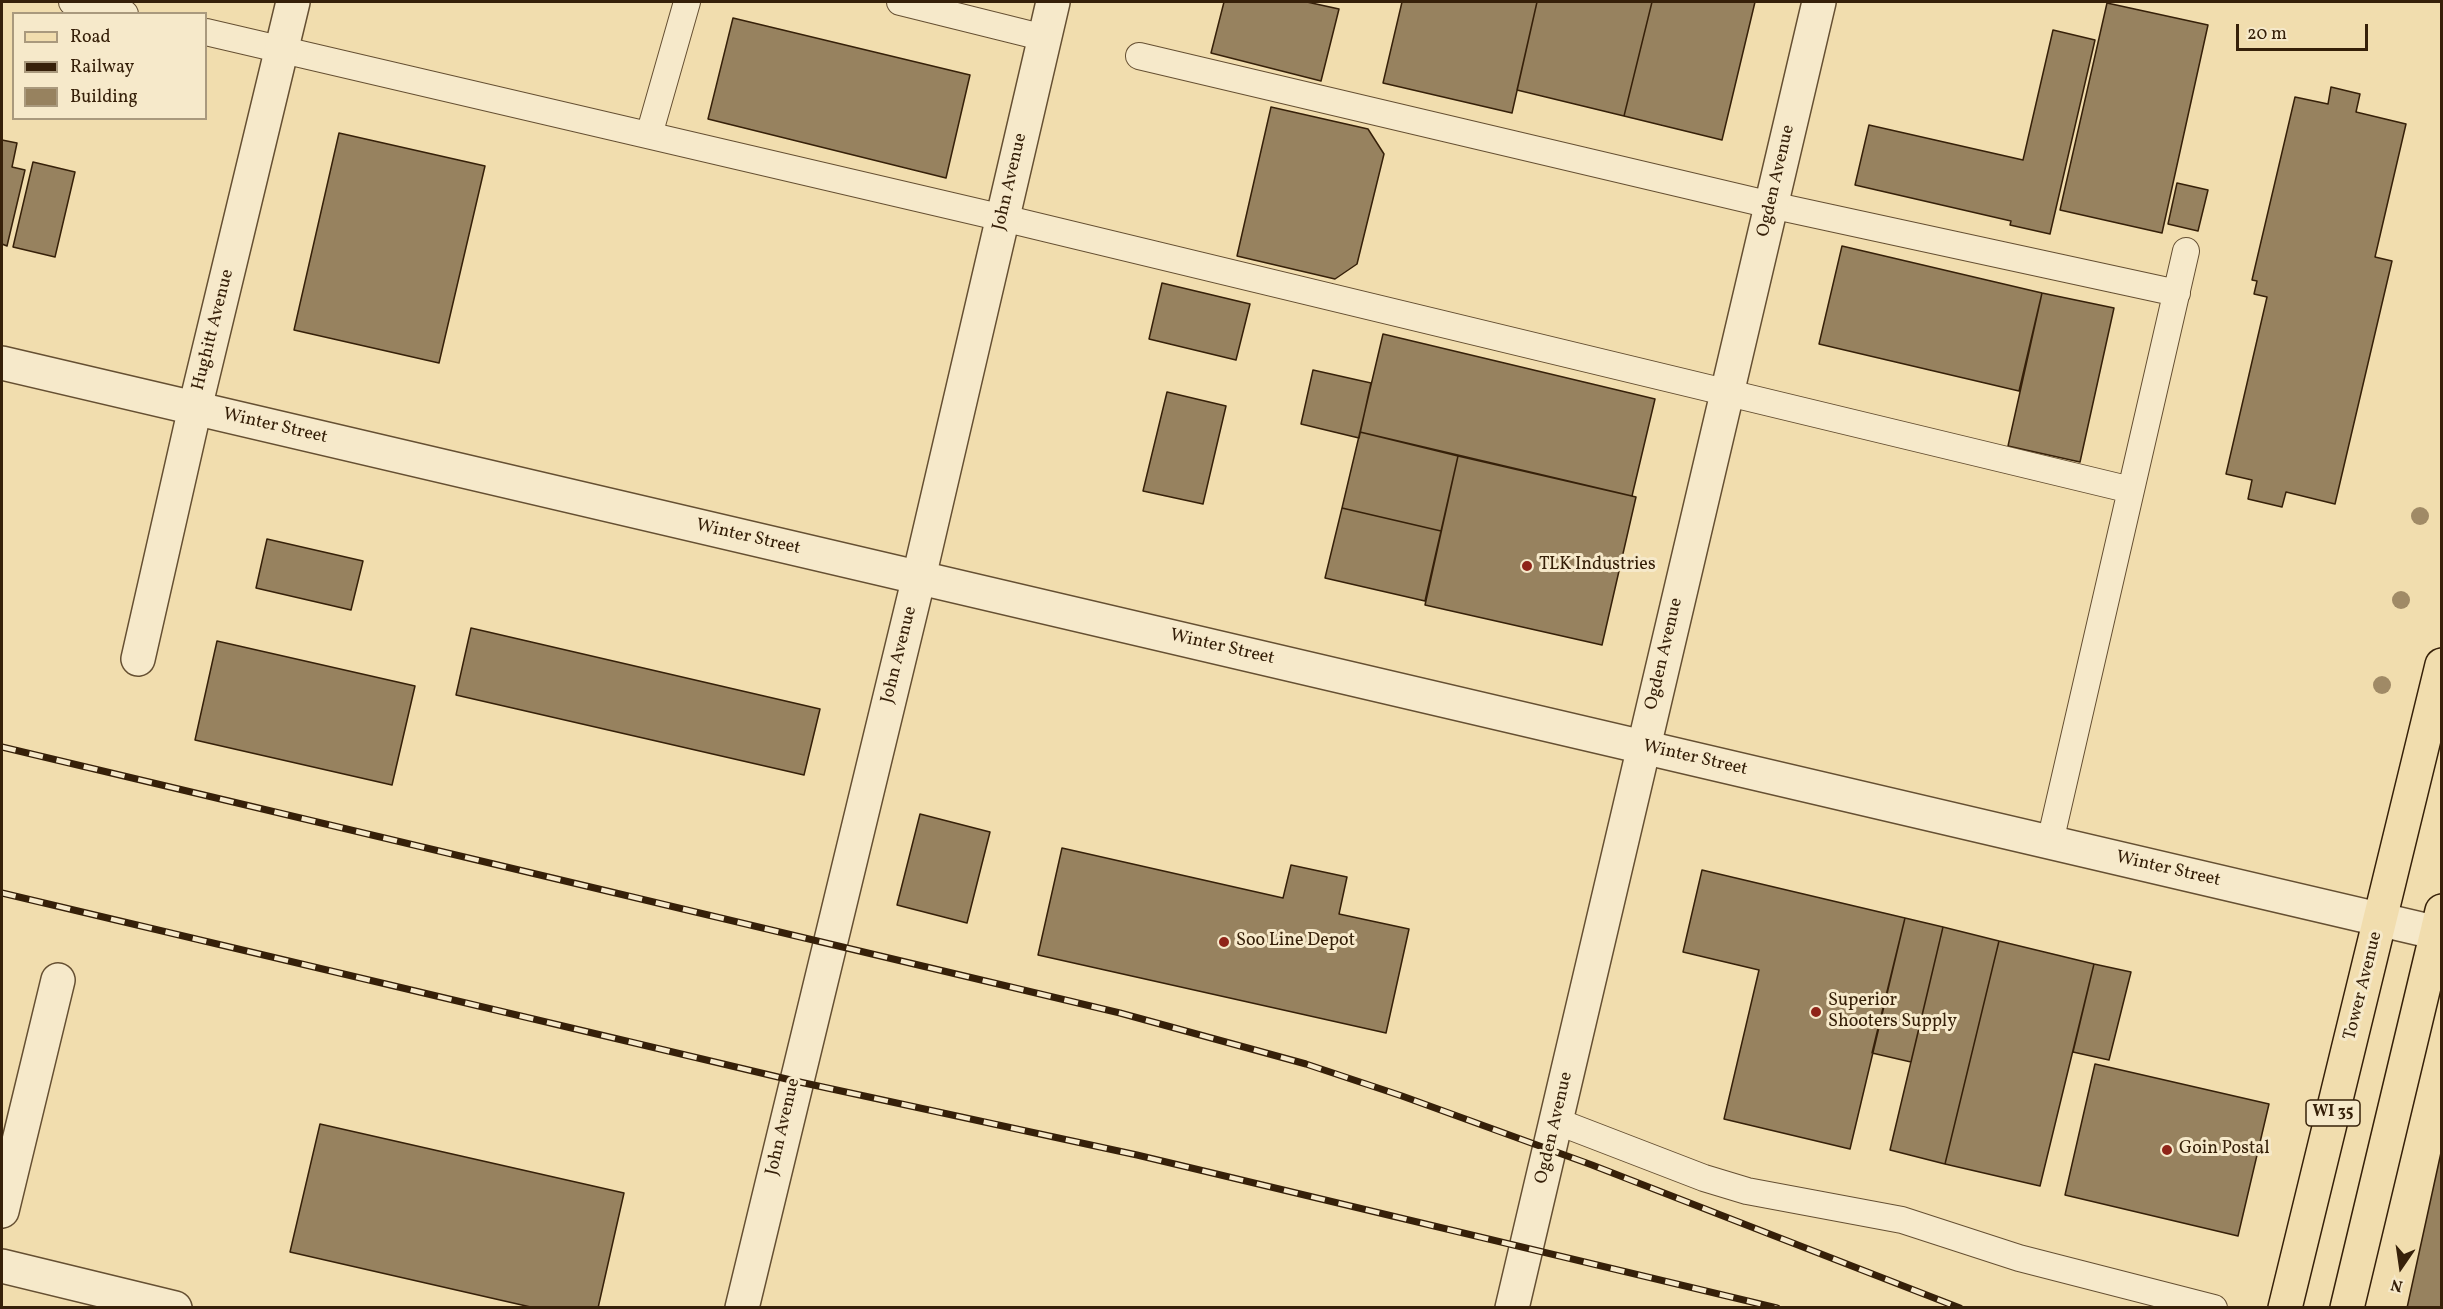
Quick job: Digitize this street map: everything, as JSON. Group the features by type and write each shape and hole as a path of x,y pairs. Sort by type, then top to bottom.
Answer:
{"main road":[{"name":"Tower Avenue","path":"2285,1308 2442,664"},
{"path":"2347,1308 2440,925"}],"street":[{"name":"Hughitt Avenue","path":"138,659 195,408 293,2"},
{"name":"John Avenue","path":"742,1308 801,1054 919,577 1053,2"},
{"name":"Ogden Avenue","path":"1512,1308 1819,2"},
{"name":"Winter Street","path":"2,363 2381,919 2440,925"},
{"path":"2,1211 58,980"},
{"path":"2,1266 175,1308"}],"lane":[{"path":"72,2 116,12"},
{"path":"648,135 687,2"},
{"path":"900,2 1045,38"},
{"path":"207,32 1003,218 2131,490"},
{"path":"1139,56 1771,205 2177,293"},
{"path":"2050,842 2186,251"},
{"path":"1556,1121 1704,1178 1747,1191 1902,1220 2019,1258 2214,1308"}],"building":[{"path":"1224,2 1307,2 1339,9 1321,81 1211,53"},
{"path":"1402,2 1537,2 1512,113 1383,83"},
{"path":"1537,2 1652,2 1624,116 1517,90"},
{"path":"1652,2 1755,2 1722,140 1624,116"},
{"path":"2107,3 2208,25 2162,233 2060,210"},
{"path":"733,18 970,75 946,178 708,119"},
{"path":"2053,30 2095,40 2050,234 2010,225 2011,221 1855,185 1869,125 2023,160"},
{"path":"2331,87 2360,94 2356,112 2406,124 2375,257 2392,261 2335,504 2286,492 2282,507 2248,499 2252,480 2226,474 2267,297 2254,294 2257,281 2252,280 2295,97 2328,104"},
{"path":"1271,107 1368,129 1384,154 1357,264 1335,279 1237,256"},
{"path":"339,133 485,166 439,363 294,330"},
{"path":"2,140 17,143 12,167 25,170 7,246 2,244"},
{"path":"33,162 75,172 55,257 13,247"},
{"path":"2177,183 2208,190 2198,231 2168,224"},
{"path":"1842,246 2042,293 2019,391 1819,344"},
{"path":"1162,283 1250,304 1236,360 1149,339"},
{"path":"2042,293 2114,308 2080,462 2008,446"},
{"path":"1383,334 1655,399 1632,496 1360,432"},
{"path":"1313,370 1371,383 1359,438 1301,424"},
{"path":"1167,392 1226,406 1203,504 1143,491"},
{"path":"1360,432 1458,456 1441,531 1342,508"},
{"name":"TLK Industries","path":"1458,456 1636,497 1602,645 1425,605"},
{"path":"1342,508 1441,531 1425,601 1325,578"},
{"path":"267,539 363,561 351,610 256,588"},
{"path":"471,628 820,709 804,775 456,695"},
{"path":"217,641 415,686 392,785 195,740"},
{"path":"920,814 990,832 967,923 897,905"},
{"name":"Soo Line Depot","path":"1062,848 1283,898 1291,865 1347,877 1339,914 1409,929 1386,1033 1038,955"},
{"name":"Superior Shooters Supply","path":"1702,870 1905,918 1850,1149 1724,1119 1759,970 1683,952"},
{"path":"1905,918 1943,927 1911,1062 1872,1053"},
{"path":"1943,927 1999,941 1945,1164 1890,1150"},
{"path":"1999,941 2094,964 2040,1186 1945,1164"},
{"path":"2094,964 2131,972 2109,1060 2073,1052"},
{"name":"Goin Postal","path":"2095,1064 2269,1104 2238,1236 2065,1195"},
{"path":"320,1124 624,1193 598,1308 535,1308 290,1252"},
{"path":"2442,1148 2442,1308 2407,1308"}],"railway":[{"path":"2,747 1120,1013 1306,1064 1592,1165 1960,1308"},
{"path":"2,893 795,1081 1137,1155 1777,1308"}],"place":[{"name":"TLK Industries","path":"1527,566"},
{"name":"Soo Line Depot","path":"1224,942"},
{"name":"Superior Shooters Supply","path":"1816,1012"},
{"name":"Goin Postal","path":"2167,1150"}]}
